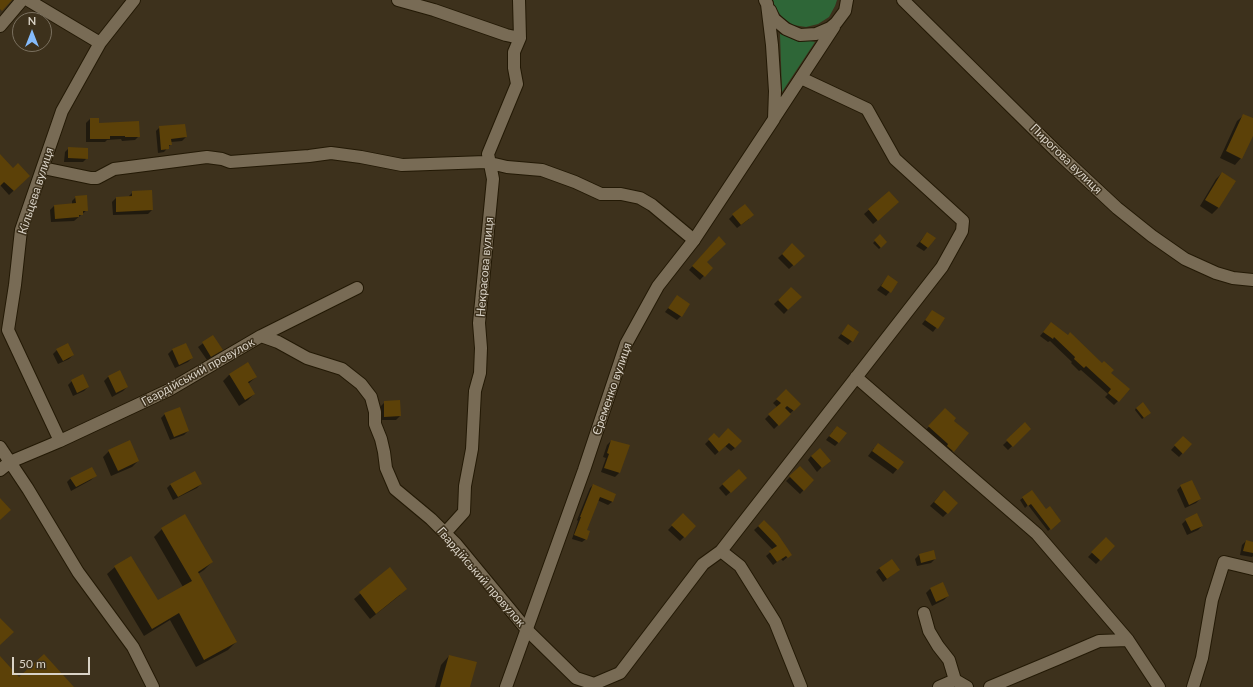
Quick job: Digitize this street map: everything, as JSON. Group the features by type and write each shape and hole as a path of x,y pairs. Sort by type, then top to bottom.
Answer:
{"street":[{"path":"0,26 22,0"},
{"path":"28,0 100,43"},
{"name":"Кільцева вулиця","path":"60,441 4,334 15,285 21,230 62,111 100,43 134,0"},
{"path":"398,0 434,10 506,35 520,38"},
{"name":"Некрасова вулиця","path":"445,533 464,512 465,486 472,449 475,391 480,373 481,348 479,323 493,179 488,154 516,84 514,52 520,38 519,0"},
{"name":"Пирогова вулиця","path":"903,0 1058,153 1118,208 1152,236 1184,259 1216,273 1233,278 1253,280"},
{"path":"767,1 774,18 786,29 800,35 816,34 830,28 845,11 847,1"},
{"path":"767,1 775,91 774,119"},
{"name":"Єременко вулиця","path":"506,687 584,470 626,344 658,286 694,240 836,23"},
{"name":"Гвардійський провулок","path":"0,470 10,462 60,441 169,390 261,336 278,342 307,358 342,369 360,384 371,397 375,412 376,424 384,452 386,468 396,489 431,519 456,544 527,630 576,678 594,684 620,673 703,564 721,551 942,267 962,231 963,221 895,159 867,109 801,78"},
{"path":"43,168 97,178 114,169 206,157 222,159 230,162 331,153 402,165 486,162 508,167 542,170 575,182 601,194 621,194 640,198 652,205 694,240"},
{"path":"261,336 357,288"},
{"path":"856,377 1037,534 1128,640 1159,687"},
{"path":"0,447 28,489 78,572 133,647 153,687"},
{"path":"721,551 740,566 775,622 801,687"},
{"path":"1193,687 1202,658 1212,600 1224,562 1253,569"},
{"path":"924,613 929,631 949,660 955,680 967,687"},
{"path":"990,687 1057,660 1098,641 1128,640"},
{"path":"939,687 955,680"}],"green space":[{"path":"773,0 837,0 829,17 818,24 806,27 793,25 783,18 775,8"},
{"path":"780,34 815,42 782,92"}],"building":[{"path":"0,0 12,0 2,11 0,9"},
{"path":"1243,114 1253,118 1253,136 1242,159 1226,151"},
{"path":"90,118 99,118 99,123 139,121 140,137 110,136 110,139 90,139"},
{"path":"185,124 187,137 171,139 172,145 169,145 169,149 161,150 159,126"},
{"path":"68,147 88,148 88,159 68,158"},
{"path":"0,154 13,168 18,163 30,176 14,191 4,182 0,186"},
{"path":"1222,172 1236,181 1219,208 1205,200"},
{"path":"152,190 153,210 116,212 116,197 132,196 132,191"},
{"path":"889,191 899,202 878,221 868,209"},
{"path":"87,195 88,211 83,211 83,215 79,215 79,217 55,219 54,205 76,203 75,196"},
{"path":"745,204 754,215 741,225 732,214"},
{"path":"927,232 936,238 928,248 920,242"},
{"path":"880,234 887,242 881,248 874,240"},
{"path":"719,236 726,244 707,262 713,268 705,277 692,266"},
{"path":"792,243 805,256 794,266 782,254"},
{"path":"888,275 898,282 891,293 881,286"},
{"path":"791,287 802,297 788,310 778,300"},
{"path":"677,295 690,304 682,317 668,308"},
{"path":"932,310 945,318 938,329 925,320"},
{"path":"1051,322 1068,335 1070,332 1102,363 1104,361 1114,370 1111,373 1130,389 1119,402 1108,393 1111,389 1086,366 1084,368 1074,359 1075,357 1054,337 1053,339 1043,332"},
{"path":"848,324 859,332 853,342 841,334"},
{"path":"213,335 223,350 211,357 202,342"},
{"path":"68,343 74,355 63,361 56,349"},
{"path":"186,343 193,358 179,365 172,349"},
{"path":"248,362 257,377 248,382 255,394 245,400 229,374"},
{"path":"120,370 128,387 116,393 108,376"},
{"path":"83,374 89,387 77,393 71,380"},
{"path":"786,389 801,404 794,411 787,406 785,408 791,414 779,426 768,414 781,403 776,399"},
{"path":"400,400 401,416 384,417 384,401"},
{"path":"1143,402 1151,413 1144,418 1136,408"},
{"path":"180,407 189,431 174,437 164,413"},
{"path":"945,408 956,418 954,421 969,433 954,452 947,446 948,444 928,426"},
{"path":"1025,422 1031,429 1013,447 1006,440"},
{"path":"837,426 847,433 839,443 829,436"},
{"path":"728,428 742,441 735,448 729,443 719,452 708,439 714,433 719,438"},
{"path":"1183,436 1192,444 1183,454 1174,445"},
{"path":"130,440 139,461 118,471 108,450"},
{"path":"611,440 630,445 620,473 604,468 609,454 607,453"},
{"path":"878,443 904,462 898,470 872,451"},
{"path":"820,448 831,461 822,468 811,456"},
{"path":"800,466 814,480 804,491 789,476"},
{"path":"92,467 97,476 76,487 70,478"},
{"path":"739,469 747,478 731,493 722,484"},
{"path":"195,471 202,484 178,497 170,484"},
{"path":"1192,480 1201,499 1189,505 1180,485"},
{"path":"593,484 616,494 613,502 600,497 587,530 590,531 587,540 574,535"},
{"path":"944,490 958,503 948,514 934,502"},
{"path":"1032,490 1046,509 1050,506 1061,521 1051,530 1031,504 1028,506 1022,497"},
{"path":"0,498 11,510 0,520"},
{"path":"683,513 696,526 685,538 671,525"},
{"path":"1197,513 1203,526 1191,531 1185,519"},
{"path":"185,514 213,562 198,572 237,642 204,660 179,613 152,629 114,566 131,556 158,600 192,581 161,528"},
{"path":"764,520 777,533 792,555 788,558 786,556 777,562 769,551 777,546 758,526"},
{"path":"1106,537 1115,546 1101,561 1091,552"},
{"path":"1246,540 1253,542 1253,553 1243,551"},
{"path":"934,550 936,559 921,563 919,554"},
{"path":"892,559 900,570 887,579 879,568"},
{"path":"390,567 407,589 376,614 359,592"},
{"path":"943,582 949,596 936,602 930,588"},
{"path":"0,618 14,632 0,645"},
{"path":"44,654 74,687 0,687 0,656 19,677"},
{"path":"449,655 477,662 470,687 440,687"}]}
